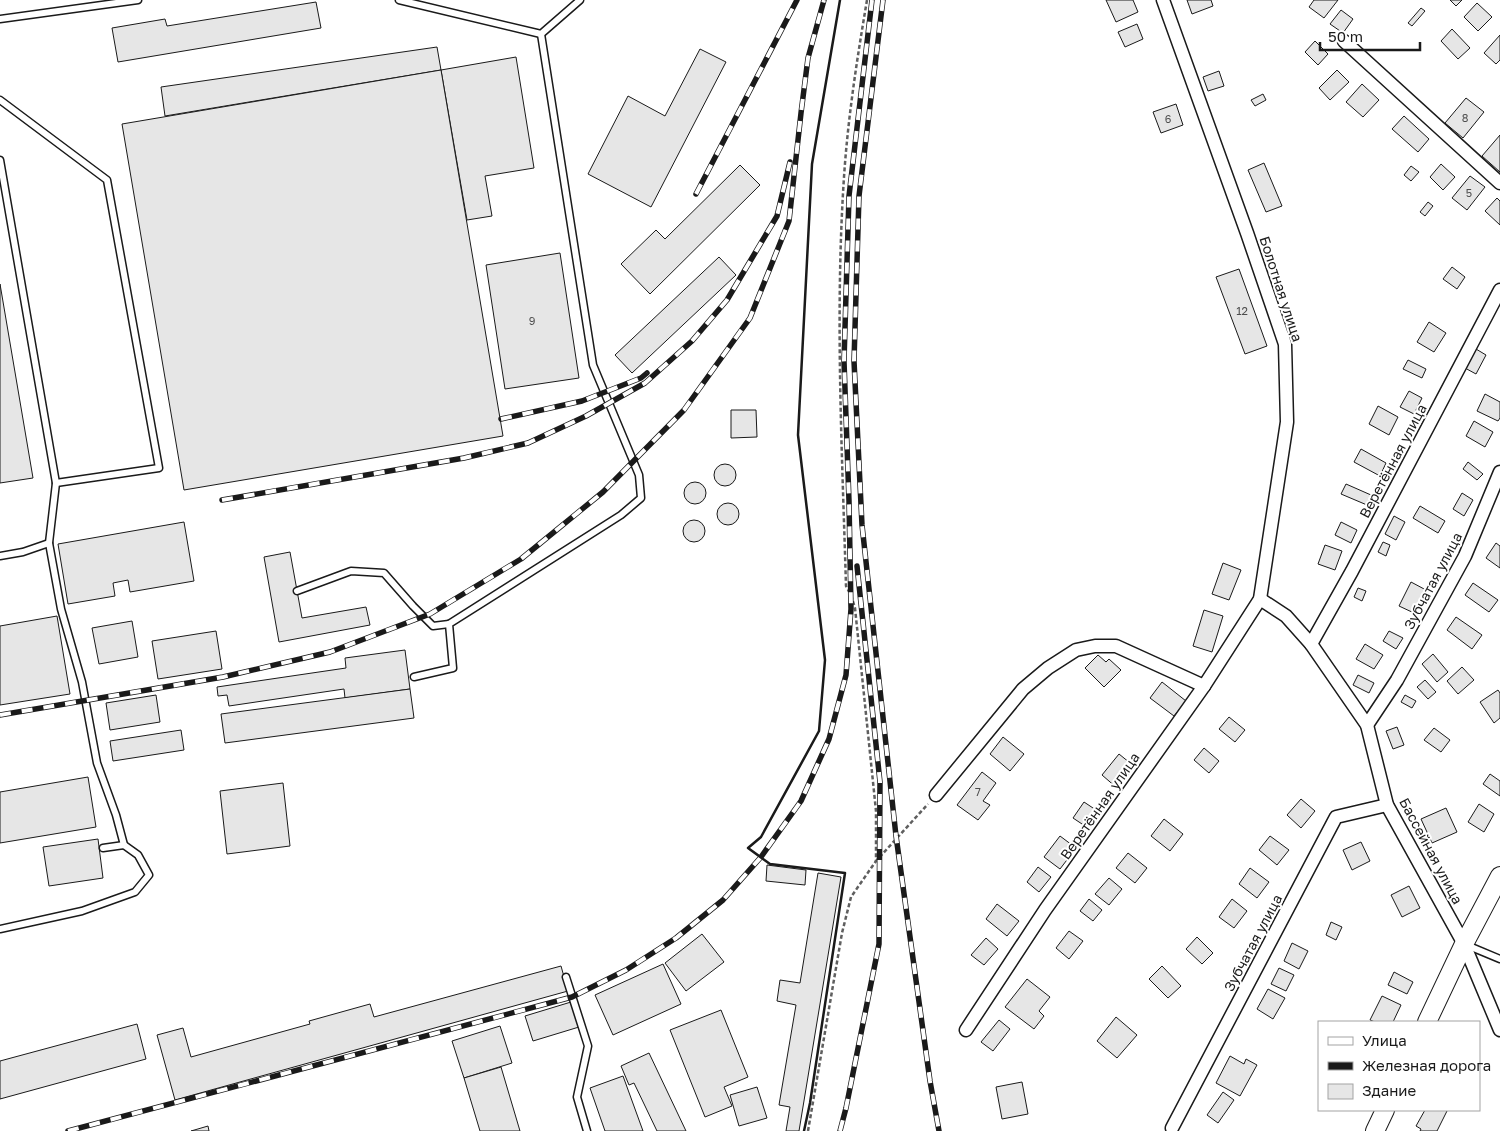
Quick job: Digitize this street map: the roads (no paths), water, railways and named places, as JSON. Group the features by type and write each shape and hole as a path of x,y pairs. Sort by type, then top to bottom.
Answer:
{"main road":[{"path":"1427,1021 1464,944 1500,876"},
{"path":"1375,1131 1385,1111"}],"street":[{"name":"Болотная улица","path":"1163,0 1285,344 1287,422 1260,599"},
{"path":"1344,41 1500,183"},
{"name":"Веретённая улица","path":"1311,644 1352,571 1500,290"},
{"name":"Зубчатая улица","path":"1367,725 1396,680 1465,556 1500,472"},
{"name":"Бассейная улица","path":"1260,599 1286,616 1311,644 1367,725 1387,805 1464,944 1500,1030"},
{"name":"Веретённая улица","path":"966,1030 1045,910 1204,686 1260,599"},
{"path":"936,795 1023,689 1048,668 1076,650 1095,646 1116,646 1204,686"},
{"name":"Зубчатая улица","path":"1172,1128 1336,818 1387,805"}],"lane":[{"path":"0,19 138,0"},
{"path":"398,0 542,34"},
{"path":"542,34 580,0"},
{"path":"297,590 352,571 384,573 433,626 448,624 621,516 641,498 639,475 593,366 542,34"},
{"path":"0,100 106,180 159,468 56,483"},
{"path":"0,160 56,483 48,543 61,609 82,682 97,763 116,815 124,845 138,855 149,875 135,892 82,911 0,930"},
{"path":"0,556 23,552 48,543"},
{"path":"414,677 453,668 448,624"},
{"path":"103,848 124,845"},
{"path":"1464,944 1500,959"},
{"path":"566,977 588,1046 577,1097 587,1131"}],"railway":[{"path":"696,194 797,0"},
{"path":"0,715 223,677 330,652 430,614 521,559 603,492 684,410 750,318 789,221 808,58 824,0"},
{"path":"68,1131 572,997 626,970 676,938 723,900 761,857 801,801 829,739 846,675 851,609 844,361 849,196 872,0"},
{"path":"883,0 859,196 854,361 862,525 896,836 930,1081 939,1131"},
{"path":"222,500 464,458 528,443 586,416 645,383 692,341 727,300 777,216 790,162"},
{"path":"501,419 582,401 641,378 647,373"},
{"path":"840,1131 879,944 880,782 857,566"}]}
